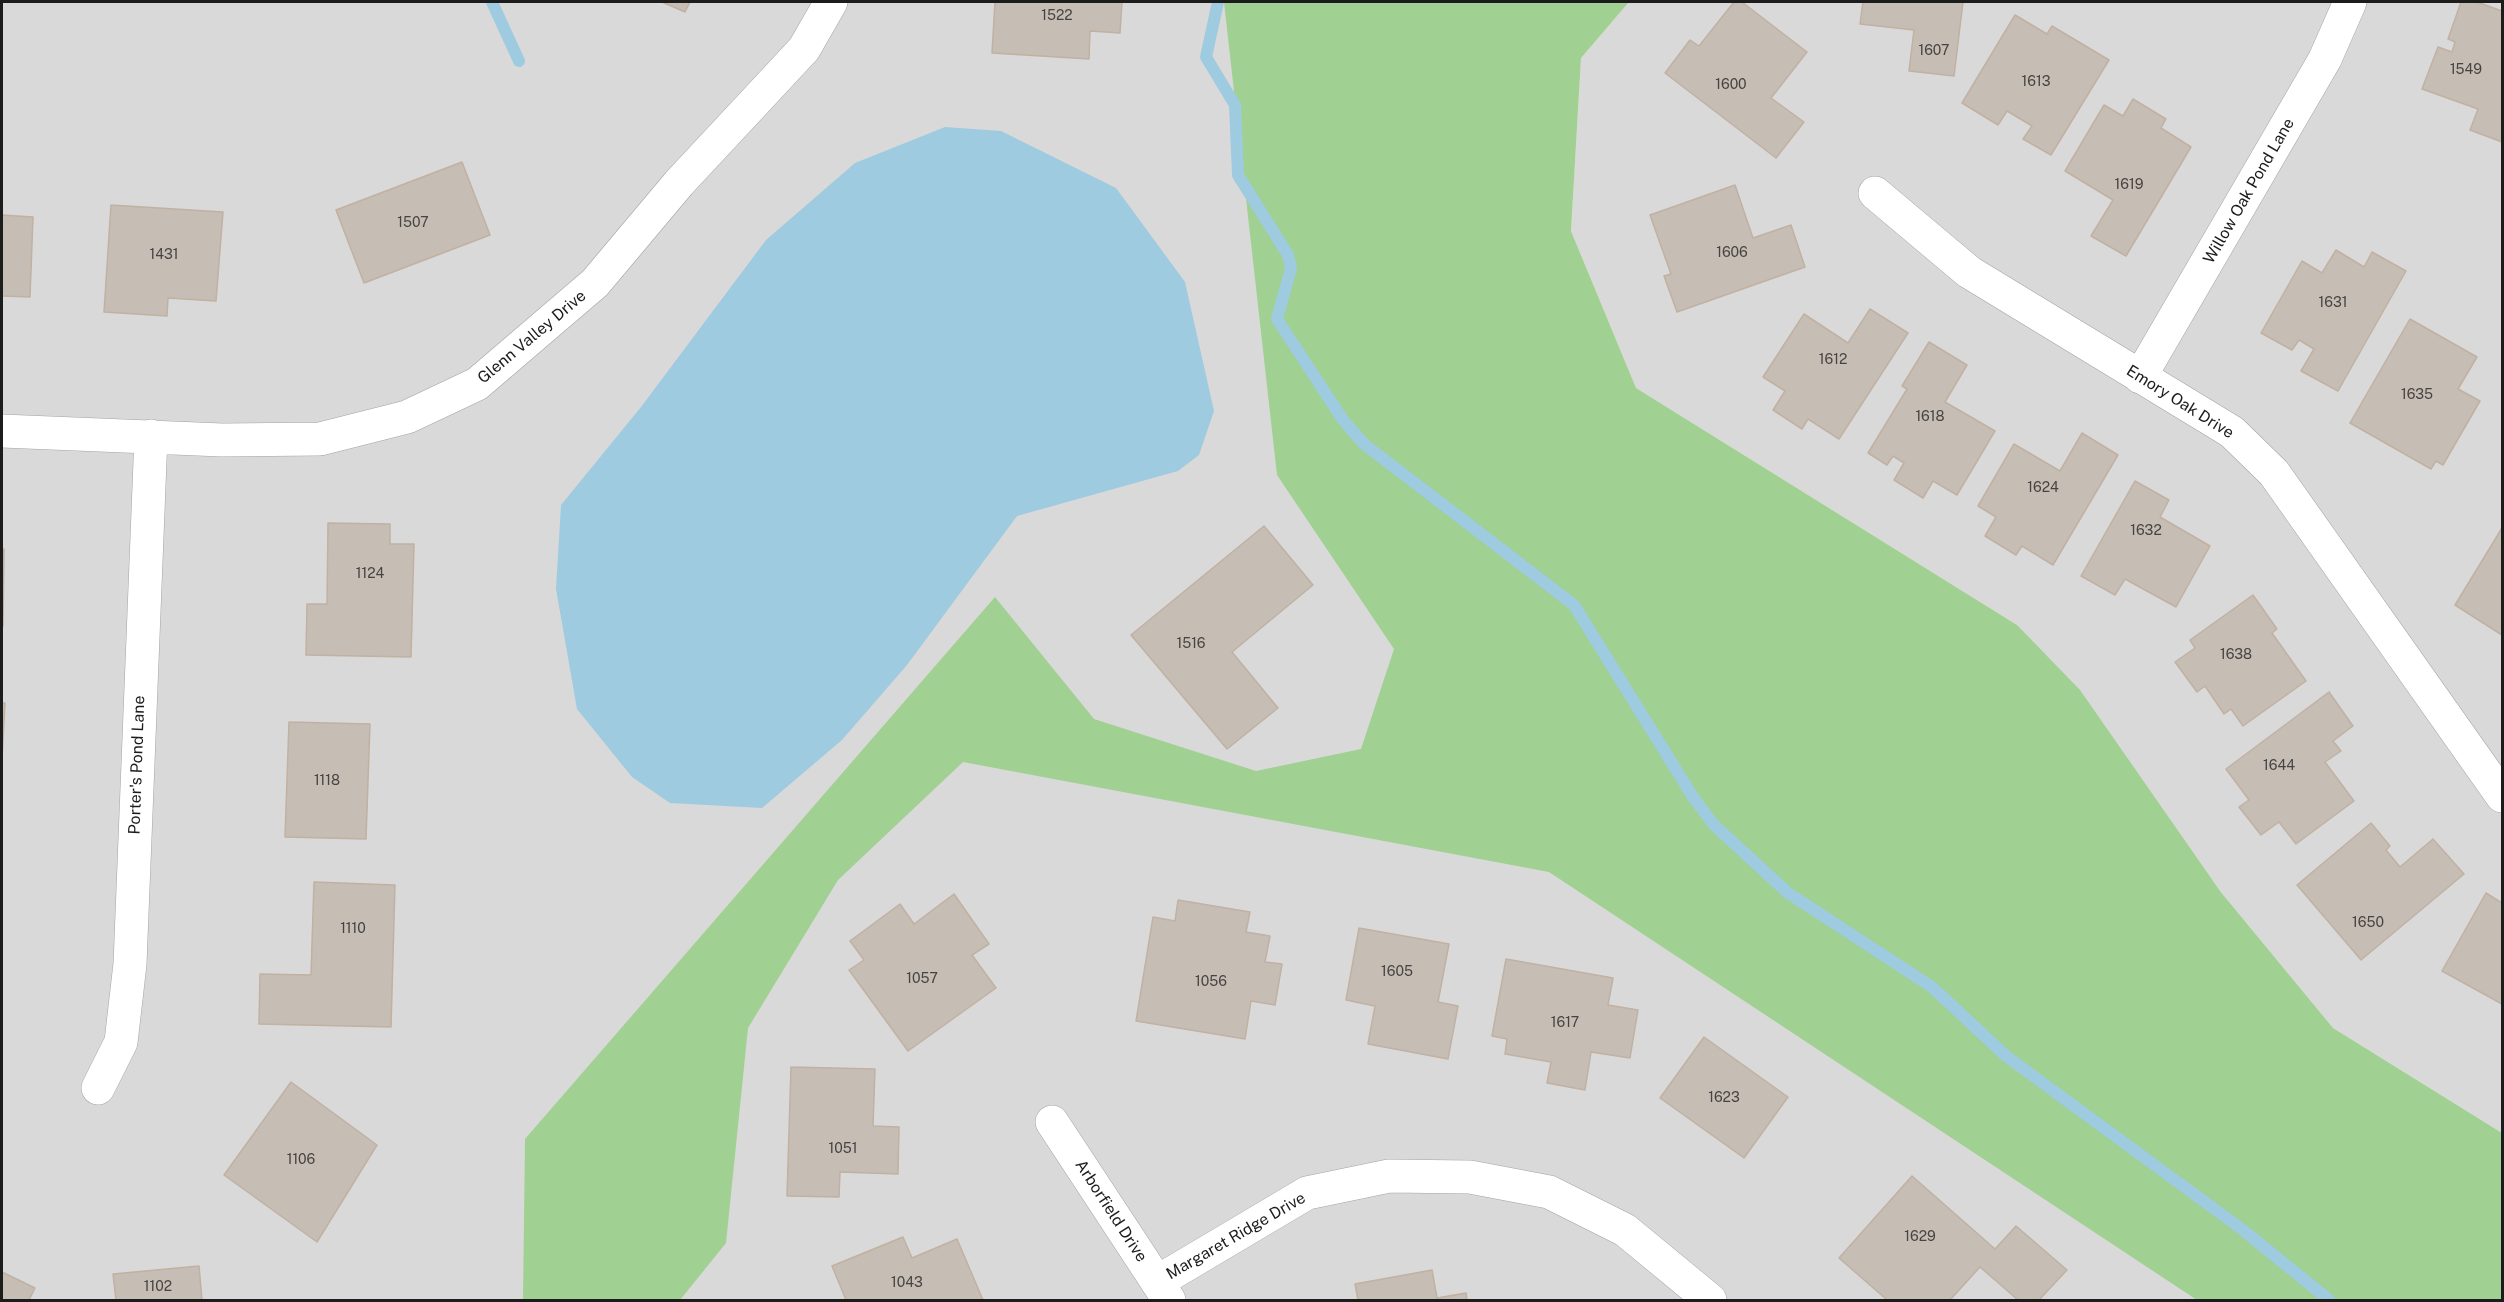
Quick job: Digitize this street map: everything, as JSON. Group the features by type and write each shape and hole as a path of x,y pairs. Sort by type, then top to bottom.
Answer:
{"street":[{"name":"Glenn Valley Drive","path":"2,431 222,440 320,440 407,417 477,384 595,284 679,183 804,49 831,2"},
{"name":"Willow Oak Pond Lane","path":"2140,377 2325,59 2350,2"},
{"name":"Emory Oak Drive","path":"1875,193 1969,272 2232,432 2274,473 2502,796"},
{"name":"Porter's Pond Lane","path":"98,1088 121,1042 130,963 151,436"},
{"name":"Arborfield Drive","path":"1052,1122 1163,1291"},
{"name":"Margaret Ridge Drive","path":"1163,1291 1308,1193 1389,1176 1470,1177 1549,1192 1625,1230 1710,1300"}],"shaded area":[{"path":"2,2 1375,2 1747,835 2316,1300 2,1300"},
{"path":"1629,2 2502,2 2502,1133 2333,1028 2220,891 2017,625 1636,388 1571,231 1581,58"}],"green space":[{"path":"1224,2 1629,2 1581,58 1571,231 1636,388 2017,625 2080,690 2220,891 2333,1028 2502,1133 2502,1300 2197,1300 1549,872 963,762 838,880 748,1028 726,1243 680,1300 523,1300 525,1139 995,597 1094,719 1256,771 1361,749 1394,649 1277,475"}],"water":[{"path":"945,127 1001,131 1116,188 1185,282 1214,411 1199,455 1178,471 1017,516 907,665 842,740 762,808 670,803 632,777 577,709 556,589 561,505 641,407 766,240 855,163"}],"building":[{"path":"662,2 690,2 685,12"},
{"path":"995,2 1122,2 1120,33 1090,31 1089,59 992,53"},
{"path":"1734,2 1742,2 1807,52 1771,98 1804,122 1776,158 1665,73 1690,40 1699,46"},
{"path":"1863,2 1963,2 1954,76 1909,71 1914,30 1860,24"},
{"path":"2461,2 2477,2 2502,11 2502,142 2470,130 2478,109 2422,89 2438,47 2452,52 2455,42 2448,39"},
{"path":"2015,15 2047,34 2052,26 2109,60 2051,155 2023,139 2032,126 2007,111 1998,125 1962,103"},
{"path":"2133,99 2166,119 2161,128 2191,147 2126,256 2091,236 2113,200 2065,171 2104,105 2123,116"},
{"path":"462,162 490,235 364,283 336,210"},
{"path":"1735,185 1753,238 1791,225 1805,267 1677,312 1664,276 1671,274 1650,215"},
{"path":"111,205 223,212 216,301 168,298 167,316 104,312"},
{"path":"2,215 33,217 30,297 2,296"},
{"path":"2336,250 2364,267 2372,252 2406,271 2338,391 2301,371 2314,349 2299,340 2292,350 2261,333 2302,261 2322,273"},
{"path":"1870,309 1908,333 1839,439 1808,419 1802,429 1773,410 1785,391 1763,377 1804,314 1848,343"},
{"path":"2410,319 2477,357 2458,389 2480,401 2443,465 2436,461 2431,469 2350,423"},
{"path":"1929,342 1967,365 1945,402 1995,431 1957,495 1933,481 1923,498 1894,480 1904,463 1893,456 1887,465 1868,453 1907,389 1902,386"},
{"path":"2082,433 2118,455 2053,565 2022,546 2016,555 1985,536 1996,517 1978,506 2014,444 2060,471"},
{"path":"2135,481 2169,500 2160,517 2210,546 2176,607 2125,579 2115,595 2081,576"},
{"path":"328,523 390,524 390,544 414,544 411,657 306,655 307,604 327,604"},
{"path":"1264,526 1313,585 1232,652 1278,708 1227,749 1131,635"},
{"path":"2502,528 2502,635 2455,605"},
{"path":"2,549 4,549 3,626 2,626"},
{"path":"2253,595 2277,629 2272,633 2306,681 2243,726 2231,709 2224,714 2205,686 2197,692 2175,662 2195,648 2190,640"},
{"path":"2329,692 2353,726 2333,741 2341,751 2325,762 2354,801 2296,844 2279,822 2261,835 2239,807 2249,800 2226,769"},
{"path":"2,703 5,703 2,758"},
{"path":"289,722 370,724 366,839 285,837"},
{"path":"2371,823 2390,846 2386,850 2400,867 2433,839 2464,874 2361,960 2297,885"},
{"path":"314,882 395,885 391,1027 259,1024 260,974 311,975"},
{"path":"2486,893 2502,903 2502,1004 2442,971"},
{"path":"954,894 989,944 972,955 996,988 908,1051 849,970 864,960 850,941 900,904 914,924"},
{"path":"1178,900 1250,912 1246,932 1270,936 1265,962 1282,964 1275,1005 1251,1001 1245,1039 1136,1021 1153,917 1175,921"},
{"path":"1359,928 1449,944 1438,1002 1458,1006 1448,1059 1368,1044 1375,1006 1346,1000"},
{"path":"1506,959 1613,978 1608,1005 1638,1010 1630,1058 1591,1052 1585,1090 1547,1083 1551,1062 1505,1054 1507,1039 1492,1036"},
{"path":"1704,1037 1788,1097 1744,1158 1660,1098"},
{"path":"791,1067 875,1069 873,1126 899,1127 898,1174 840,1172 839,1197 787,1196"},
{"path":"291,1082 377,1145 317,1242 224,1175"},
{"path":"1912,1176 1995,1249 2016,1226 2067,1270 2039,1300 2018,1300 1980,1267 1950,1300 1887,1300 1839,1258"},
{"path":"903,1237 912,1258 957,1239 983,1300 846,1300 832,1266"},
{"path":"199,1266 202,1300 116,1300 113,1274"},
{"path":"1432,1270 1437,1298 1466,1293 1467,1300 1358,1300 1355,1284"},
{"path":"2,1272 35,1288 29,1300 2,1300"}],"waterway":[{"path":"492,2 519,61"},
{"path":"1218,2 1206,57 1235,105 1238,175 1288,255 1291,268 1277,319 1343,420 1364,444 1574,605 1693,797 1714,825 1788,893 1932,987 2006,1056 2243,1230 2329,1300"}]}
